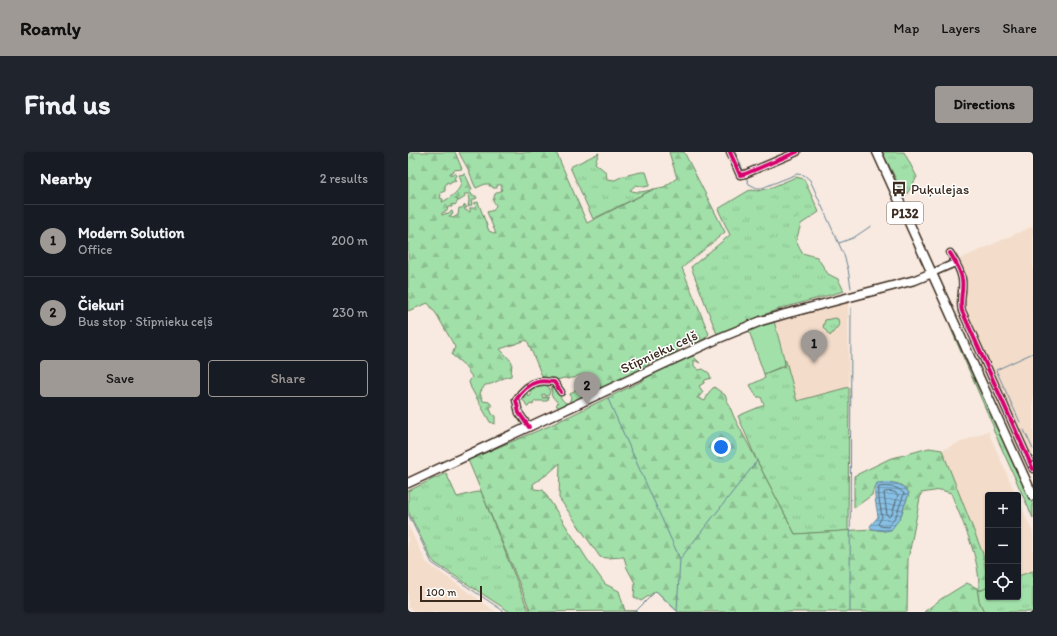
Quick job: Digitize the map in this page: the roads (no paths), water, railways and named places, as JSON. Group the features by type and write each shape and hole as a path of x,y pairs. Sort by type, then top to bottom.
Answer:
{"main road":[{"name":"P132","path":"877,152 1033,496"},
{"name":"Stīpnieku ceļš","path":"408,483 761,321 915,280 932,273"}],"street":[{"path":"730,152 740,175 797,152"},
{"path":"950,253 962,280 962,311 1033,469"},
{"path":"932,273 955,263"},
{"path":"529,427 519,413 516,400 520,392 538,381 554,382 561,392"}],"water":[{"path":"887,482 899,484 909,493 900,518 891,530 885,531 872,529 870,526 878,517 875,495 877,483"}],"waterway":[{"path":"735,152 744,172"},
{"path":"746,177 749,184 757,188 762,188 797,174 804,175 810,180 844,255 851,288"},
{"path":"839,243 853,238 871,226"},
{"path":"850,612 851,308"},
{"path":"1020,422 996,370 1033,353"},
{"path":"608,399 680,559 677,611"},
{"path":"1024,430 1033,449"},
{"path":"680,559 757,461"},
{"path":"408,514 432,563 505,612"},
{"path":"635,612 656,591 678,612"}],"place":[{"name":"Puķulejas","path":"899,189"},
{"name":"Modern Solution","path":"814,363"},
{"name":"Čiekuri","path":"587,405"}]}
